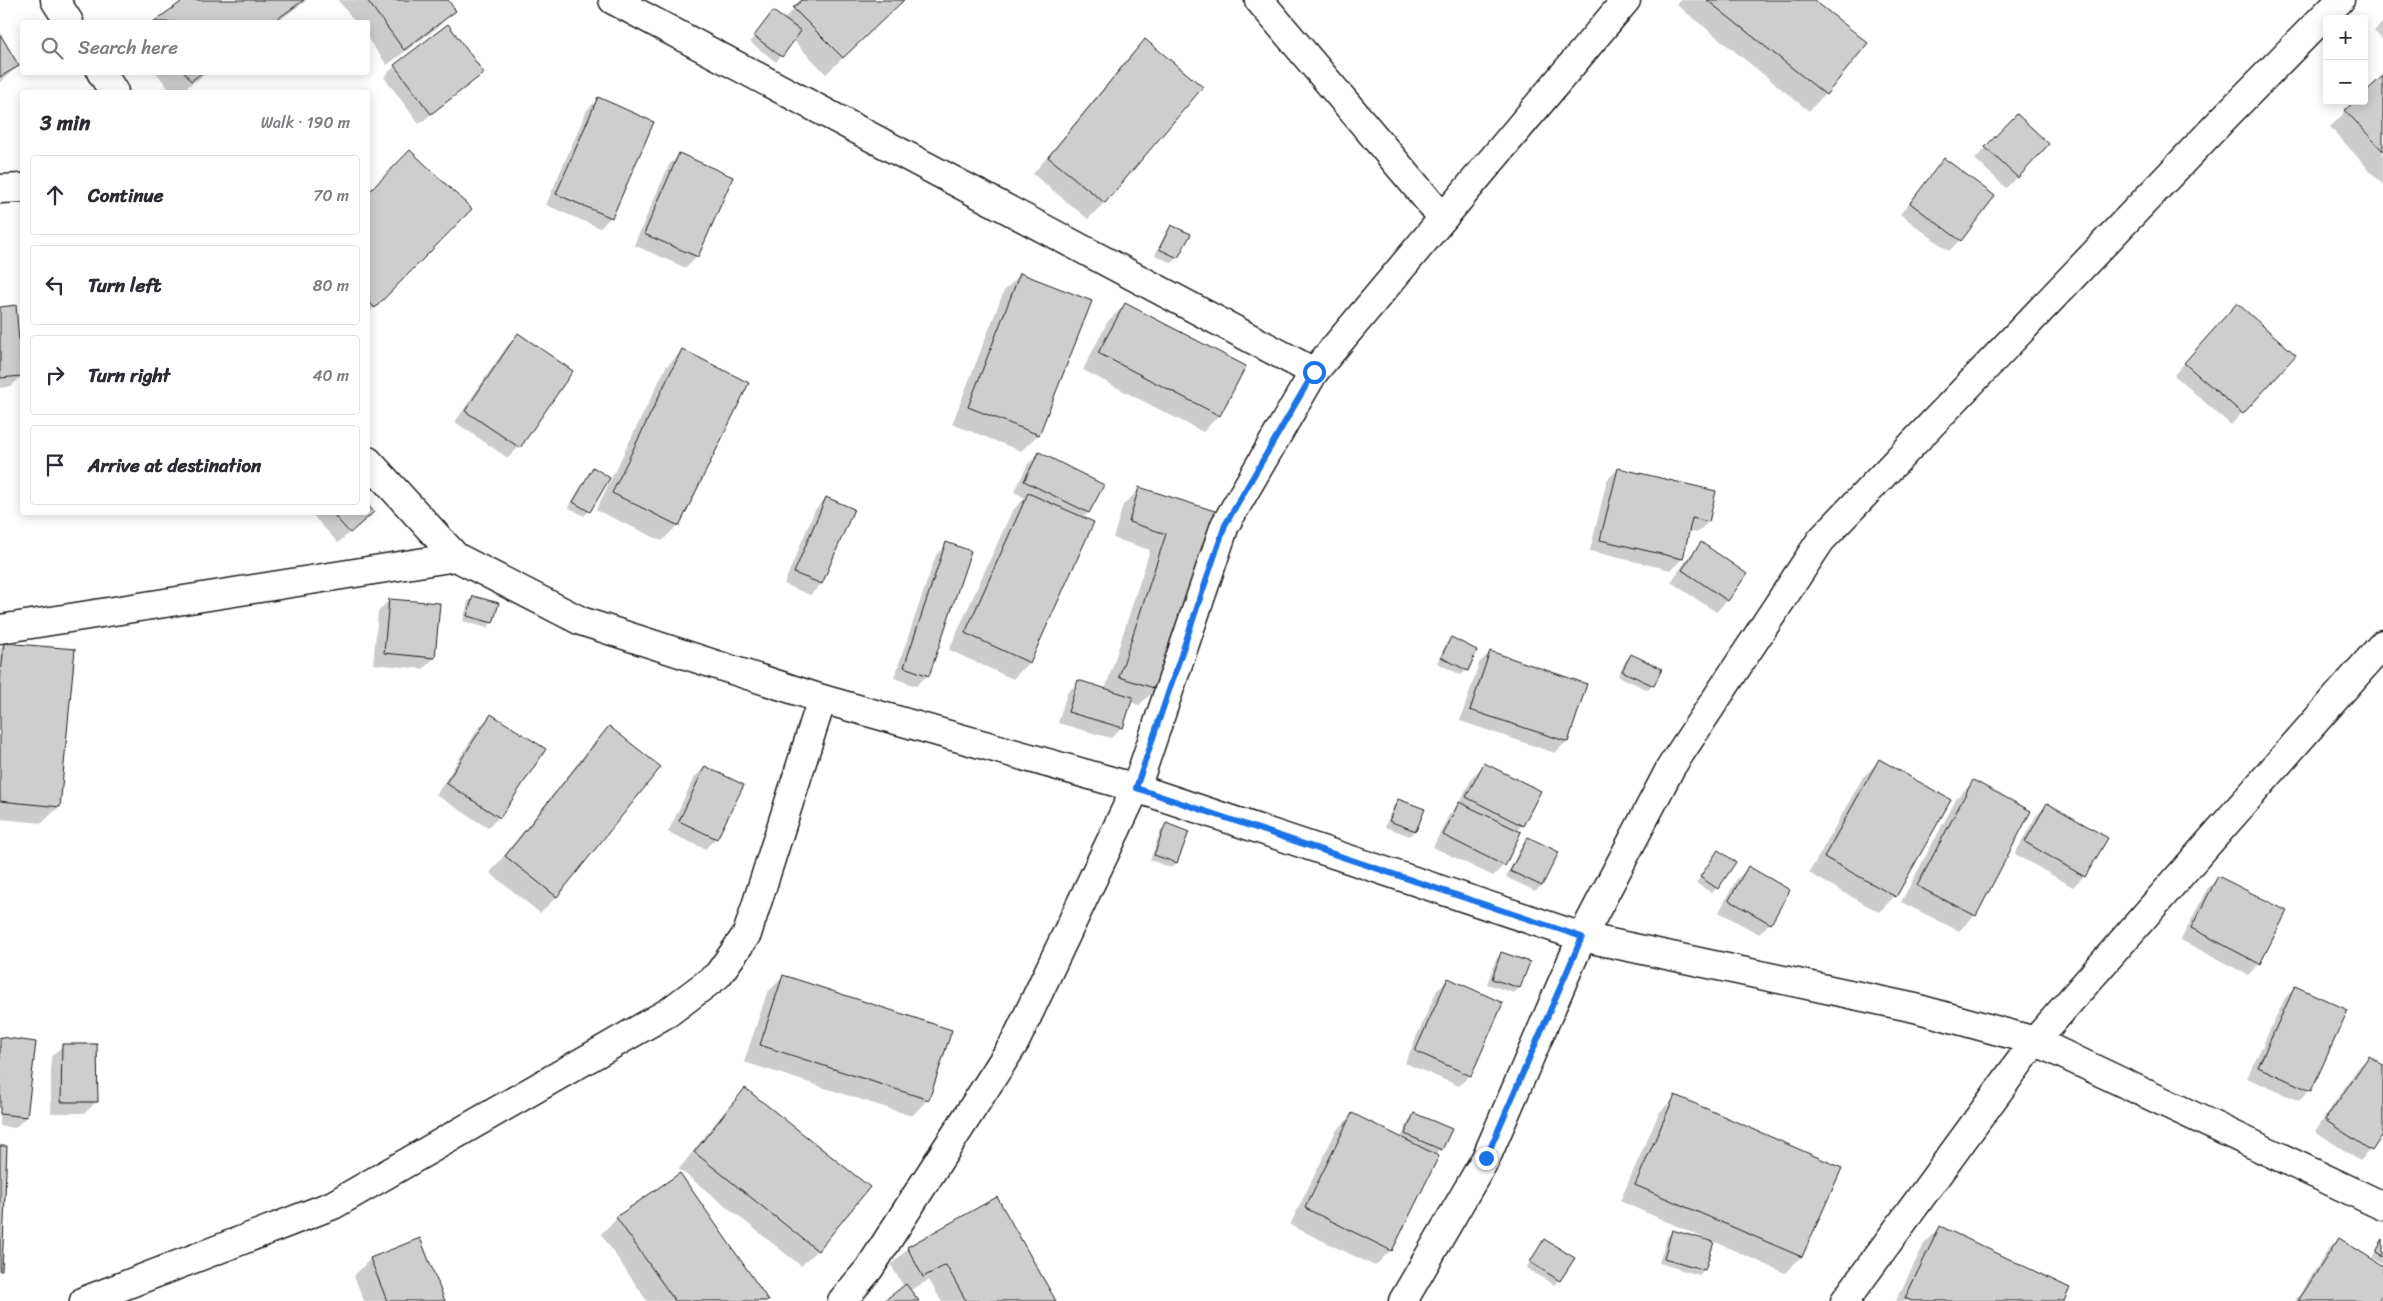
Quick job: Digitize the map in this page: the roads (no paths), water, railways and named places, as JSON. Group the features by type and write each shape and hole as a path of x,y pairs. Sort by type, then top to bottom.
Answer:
{"street":[{"path":"55,0 69,20"},
{"path":"613,0 1314,372"},
{"path":"1259,0 1443,218"},
{"path":"842,1301 869,1269 1015,1042 1136,788 1225,525 1314,372 1626,0"},
{"path":"1403,1301 1486,1158 1582,937 1671,767 1820,540 2224,118 2340,0"},
{"path":"103,75 113,90"},
{"path":"0,189 20,188"},
{"path":"370,463 456,557 581,621 822,699 1136,788 1582,937 1915,1008 2035,1041 2383,1206"},
{"path":"0,629 456,557"},
{"path":"1845,1301 2035,1041 2383,644"},
{"path":"84,1301 333,1205 669,1012 718,975 747,934 822,699"}]}
